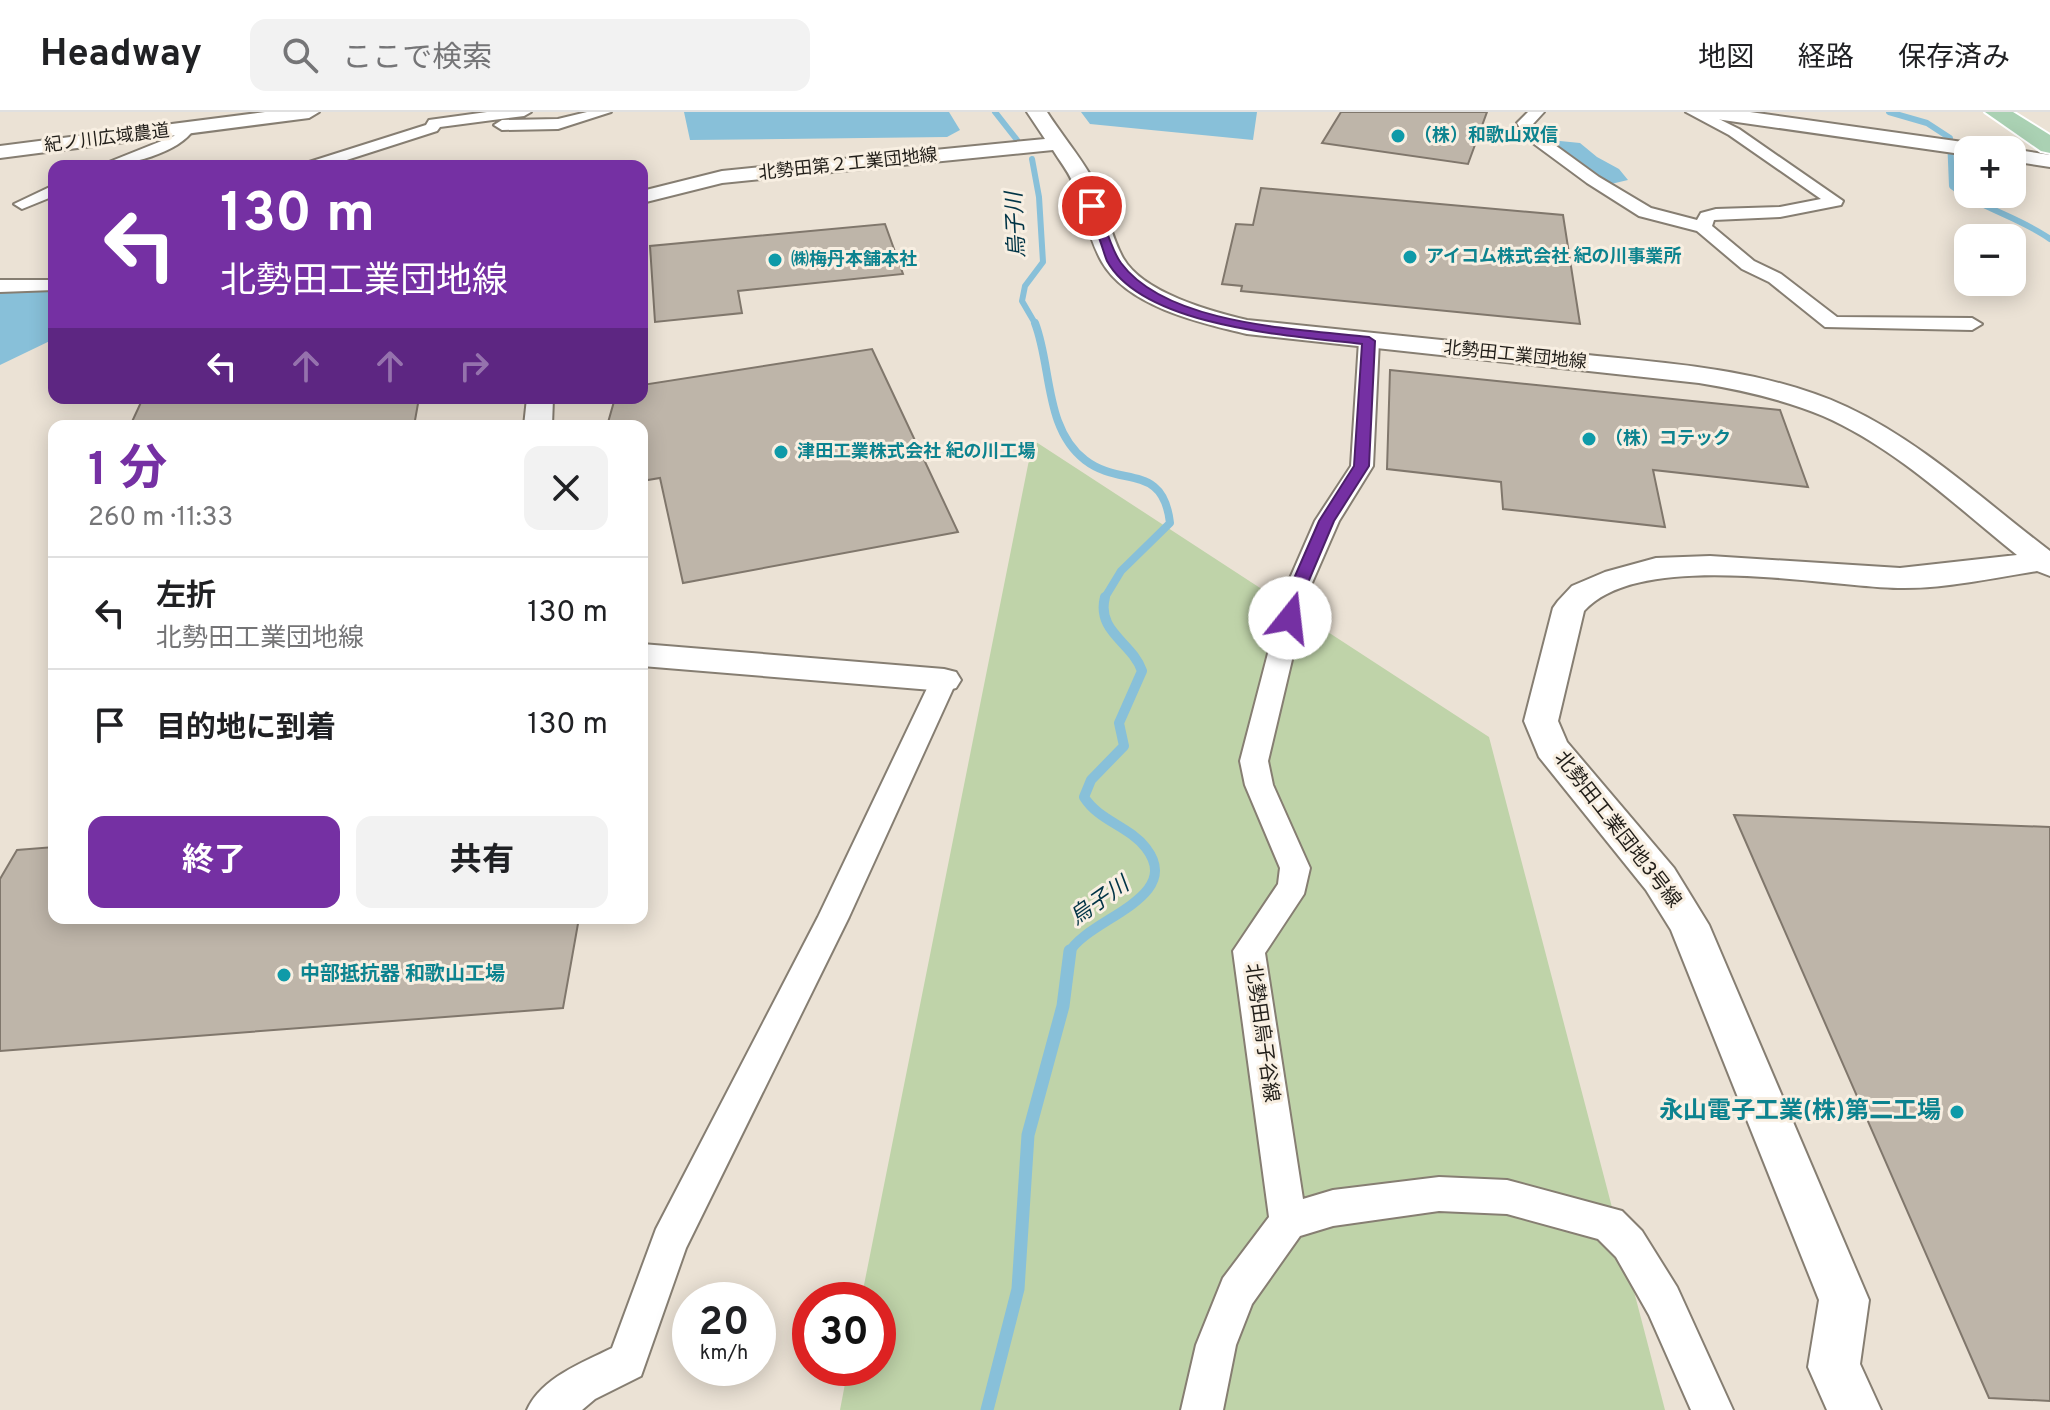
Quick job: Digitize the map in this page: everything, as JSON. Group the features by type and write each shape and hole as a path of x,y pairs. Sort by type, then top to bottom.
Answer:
{"main road":[{"path":"1997,112 2050,146"}],"street":[{"name":"紀ノ川広域農道","path":"0,152 309,112"},
{"path":"432,128 434,123 524,112"},
{"path":"331,160 432,128 547,125 604,112"},
{"name":"北勢田工業団地線","path":"1037,112 1082,179 1113,261 1129,279 1160,298 1198,315 1247,327 1699,375 1756,385 1850,419 1888,441 2047,563"},
{"path":"1537,112 1525,123 1531,135 1593,180 1645,212 1703,227 1748,265 1775,278 1832,323 1972,324"},
{"path":"1693,112 1734,132 1835,201 1780,212 1716,214 1707,217 1703,227"},
{"path":"1709,112 1954,147"},
{"path":"123,160 180,139 186,129"},
{"name":"北勢田第２工業団地線","path":"648,196 722,177 1057,144"},
{"path":"2026,157 2050,161"},
{"path":"22,204 48,193"},
{"path":"0,286 48,285"},
{"name":"北勢田烏子谷線","path":"1288,1222 1249,951 1293,886 1295,868 1259,785 1254,761 1296,592 1327,521 1362,466 1369,341"},
{"name":"北勢田工業団地3号線","path":"1855,1410 1834,1367 1844,1300 1689,925 1660,879 1552,748 1541,721 1569,608 1583,593 1616,579 1656,568 1710,566 1900,578 2047,563"},
{"path":"548,1410 581,1385 627,1362 669,1242 833,917 944,680 648,655"},
{"path":"1202,1410 1216,1345 1237,1292 1288,1222 1333,1208 1439,1194 1507,1197 1609,1224 1629,1244 1663,1301 1712,1410"}],"green space":[{"path":"1033,440 1489,737 1665,1410 840,1410 845,1386 896,1386 896,1282 865,1282"}],"water":[{"path":"684,112 949,112 960,130 947,137 690,140"},
{"path":"1081,112 1257,112 1253,140 1090,124"},
{"path":"1550,140 1580,143 1619,169 1628,180 1611,184"},
{"path":"0,291 48,292 48,342 0,365"}],"building":[{"name":"（株）和歌山双信","path":"1341,112 1487,112 1468,164 1322,143"},
{"name":"アイコム株式会社 紀の川事業所","path":"1261,188 1563,215 1580,324 1241,291 1242,286 1222,284 1236,224 1253,225"},
{"name":"㈱梅丹本舗本社","path":"885,224 903,274 738,291 742,313 655,322 650,246"},
{"name":"津田工業株式会社 紀の川工場","path":"872,349 958,532 683,583 660,478 648,480 648,420 609,420 613,404 648,404 648,384"},
{"name":"（株）コテック","path":"1390,370 1780,410 1808,487 1653,470 1665,527 1503,509 1501,482 1387,469"},
{"path":"140,404 418,404 415,420 133,420"},
{"name":"永山電子工業(株)第二工場","path":"1734,815 2050,827 2050,1401 1989,1398"},
{"name":"中部抵抗器 和歌山工場","path":"48,847 48,924 578,924 563,1008 0,1051 0,879 17,850"}],"waterway":[{"name":"烏子川","path":"995,112 1017,140"},
{"path":"1889,112 1927,123 1950,138 1952,186 2050,239"},
{"name":"烏子川","path":"1032,159 1039,197 1043,262 1025,286 1022,301 1035,324"},
{"name":"烏子川","path":"1035,324 1056,414 1072,447 1099,468 1150,484 1159,491 1166,504 1170,523 1121,571 1105,597"},
{"name":"烏子川","path":"1070,952 1094,929 1143,895 1153,881 1155,866 1139,840 1098,812 1084,797 1091,780 1124,746 1119,723 1142,671 1131,652 1110,628 1104,609 1105,597"},
{"name":"烏子川","path":"987,1410 1018,1289 1028,1135 1063,1006 1070,952"}],"place":[{"name":"（株）和歌山双信","path":"1398,136"},
{"name":"アイコム株式会社 紀の川事業所","path":"1410,257"},
{"name":"㈱梅丹本舗本社","path":"775,260"},
{"name":"（株）コテック","path":"1589,439"},
{"name":"津田工業株式会社 紀の川工場","path":"781,452"},
{"name":"中部抵抗器 和歌山工場","path":"284,975"},
{"name":"永山電子工業(株)第二工場","path":"1957,1112"}],"route":[{"path":"1092,206 1113,261 1129,279 1160,298 1198,315 1247,327 1369,341 1362,466 1327,521 1296,592 1290,618"}]}
